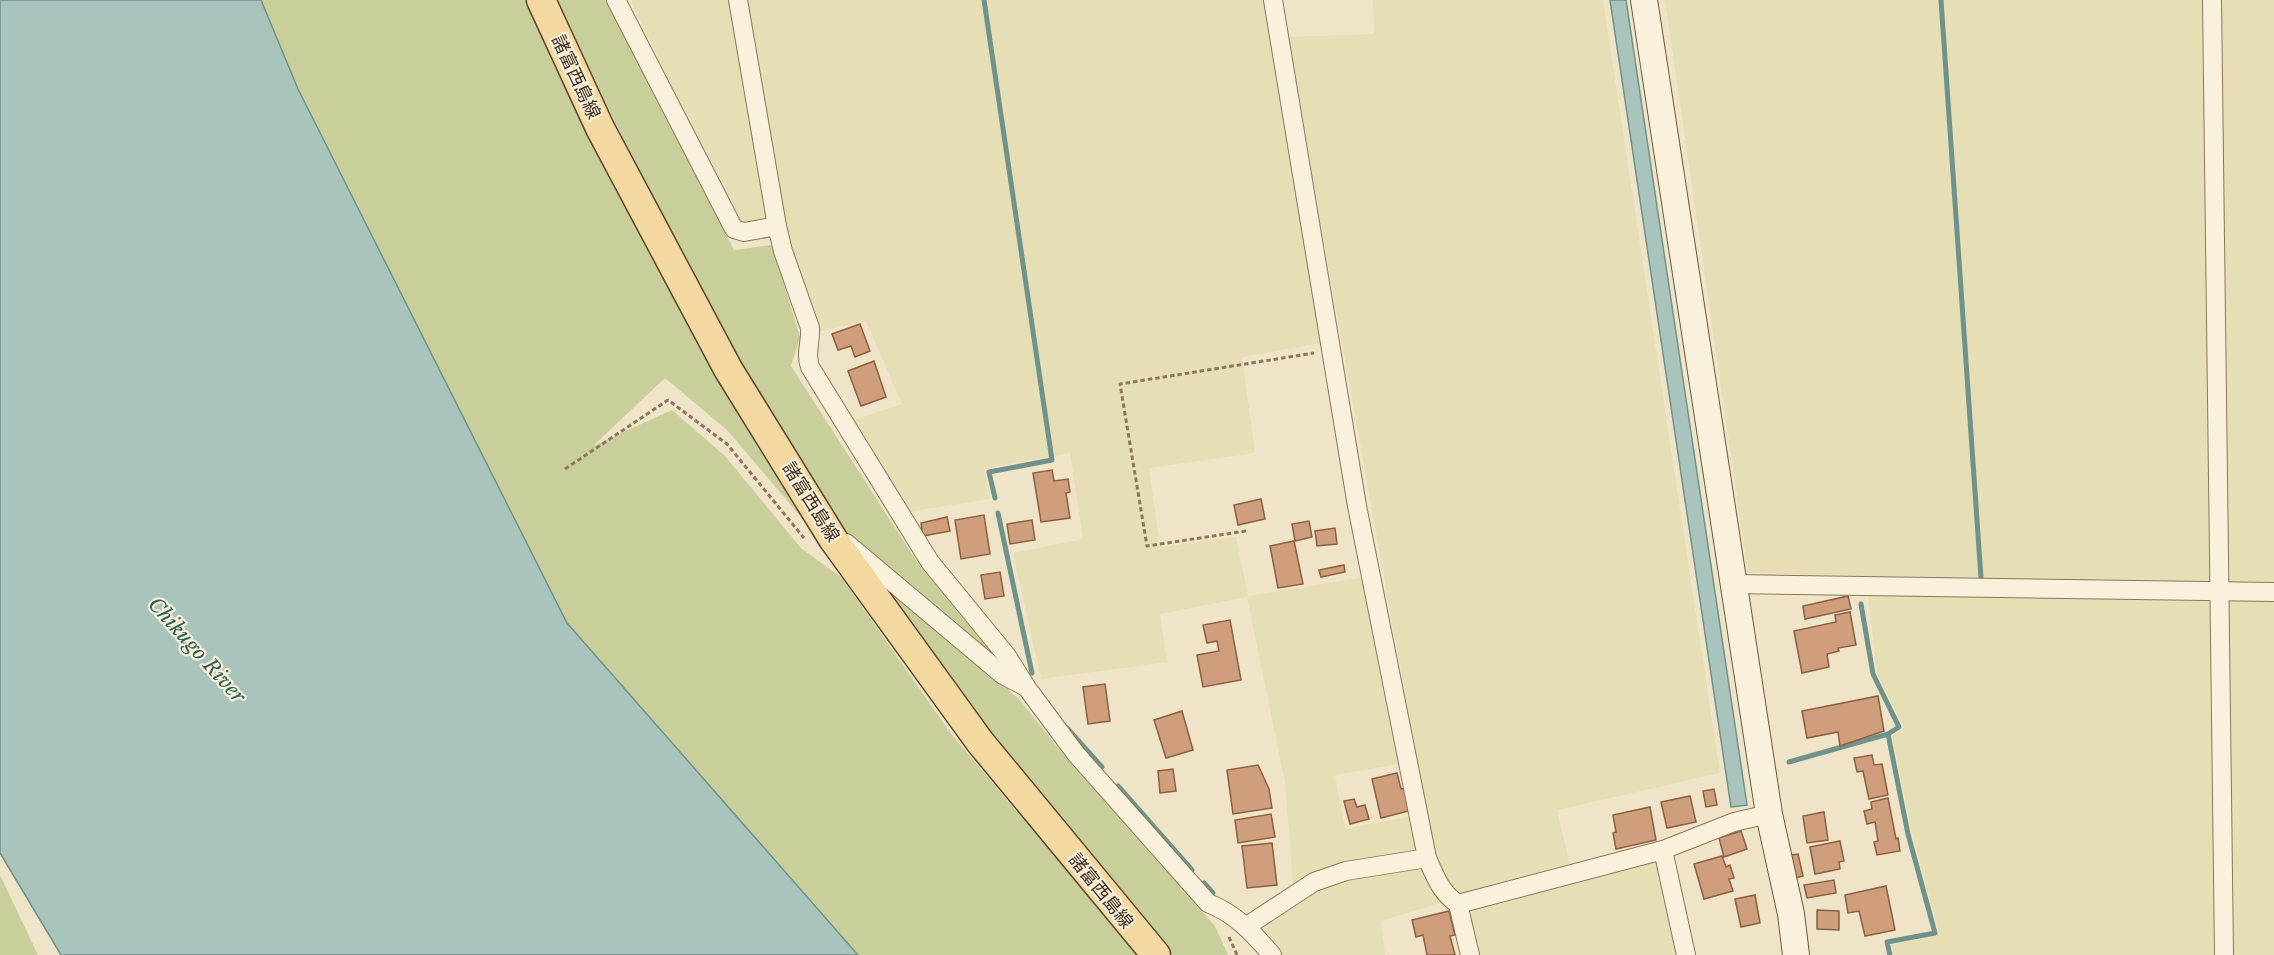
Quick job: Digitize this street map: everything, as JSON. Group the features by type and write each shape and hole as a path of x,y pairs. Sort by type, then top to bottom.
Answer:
{"main road":[{"name":"諸富西島線","path":"541,0 600,128 728,369 833,539 980,742 1156,955"}],"street":[{"path":"616,0 734,229 744,232 777,226"},
{"path":"738,0 777,226 783,251 810,328 811,338 807,351 810,367 930,562 1007,657 1076,754 1208,903 1224,909 1247,926 1272,955"},
{"path":"1273,0 1357,506 1427,858 1441,888 1458,904 1470,955"},
{"path":"1644,0 1769,814 1791,914 1796,955"},
{"path":"2212,0 2224,955"},
{"path":"833,539 842,540 1003,675 1027,688"},
{"path":"1733,584 2274,592"},
{"path":"1458,904 1663,850 1734,822 1769,814"},
{"path":"1663,850 1686,955"},
{"path":"1247,926 1314,882 1346,871 1427,858"}],"path":[{"path":"1246,531 1147,546 1120,384 1331,350"},
{"path":"565,470 668,400 727,444 800,536 821,548 833,539"}],"shaded area":[{"path":"630,0 1264,0 1321,343 1242,357 1255,453 1149,468 1160,547 1236,537 1248,596 1365,577 1404,763 1335,775 1345,829 1413,816 1443,902 1381,921 1385,955 1279,955 1260,934 1294,897 1285,782 1247,597 1160,614 1167,662 1041,679 1013,553 1083,539 1070,453 984,468 989,499 907,512 850,421 902,404 866,321 818,332 782,218 739,223"},
{"path":"1373,0 1603,0 1720,773 1557,810 1574,882 1657,858 1680,955 1480,955 1470,910 1436,866 1287,37 1374,34"},
{"path":"1665,0 2274,0 2274,955 1894,955 1892,945 1939,934 1912,831 1892,736 1904,728 1877,674 1866,576 1748,573"}],"green space":[{"path":"261,0 528,0 687,325 813,531 727,430 665,378 593,446 672,410 725,456 801,548 842,578 952,735 1138,955 858,955 567,623 297,89"},
{"path":"558,0 607,0 734,250 772,245 800,337 791,366 917,562 1005,667 839,526 737,359 614,120"},
{"path":"871,571 1019,699 1067,759 1215,926 1228,955 1173,955 996,740"},
{"path":"0,875 38,955 0,955"}],"water":[{"name":"Chikugo River","path":"0,0 261,0 298,89 567,623 858,955 61,955 0,853"},
{"path":"1610,0 1626,0 1747,805 1731,807"}],"building":[{"path":"860,324 870,351 855,357 851,346 838,350 832,334"},
{"path":"874,361 886,397 861,406 848,371"},
{"path":"1052,470 1054,481 1068,479 1070,492 1066,493 1070,518 1041,522 1033,473"},
{"path":"1261,499 1265,519 1238,525 1234,505"},
{"path":"984,515 990,554 961,559 955,520"},
{"path":"947,517 950,531 923,536 921,523"},
{"path":"1032,520 1035,540 1010,544 1007,524"},
{"path":"1309,521 1312,537 1295,541 1292,524"},
{"path":"1335,528 1337,544 1317,546 1315,531"},
{"path":"1294,541 1303,584 1278,588 1270,546"},
{"path":"1344,565 1345,572 1321,577 1319,570"},
{"path":"1000,572 1004,596 985,599 981,575"},
{"path":"1848,596 1851,609 1805,619 1803,606"},
{"path":"1850,612 1856,645 1838,648 1839,651 1827,654 1829,667 1802,673 1794,631 1836,622 1835,615"},
{"path":"1230,620 1241,680 1203,687 1197,655 1219,651 1217,641 1207,643 1203,625"},
{"path":"1105,684 1110,721 1088,724 1083,687"},
{"path":"1878,696 1884,731 1840,746 1838,732 1807,738 1802,711"},
{"path":"1182,711 1193,750 1166,758 1154,720"},
{"path":"1872,755 1874,765 1882,764 1888,795 1869,799 1863,771 1857,772 1854,758"},
{"path":"1258,765 1269,789 1272,808 1233,814 1227,770"},
{"path":"1173,769 1176,791 1160,793 1158,771"},
{"path":"1397,773 1401,789 1407,788 1412,810 1381,818 1372,779"},
{"path":"1714,789 1717,805 1706,807 1703,791"},
{"path":"1690,796 1696,822 1667,828 1661,802"},
{"path":"1888,798 1900,851 1877,855 1874,842 1878,841 1875,822 1867,824 1864,811 1872,809 1871,802"},
{"path":"1354,799 1357,807 1365,805 1369,819 1350,824 1344,801"},
{"path":"1650,807 1656,840 1616,849 1613,815"},
{"path":"1824,812 1828,840 1807,843 1803,816"},
{"path":"1271,814 1275,837 1238,843 1235,820"},
{"path":"1741,831 1747,849 1724,857 1719,838"},
{"path":"1840,841 1844,861 1839,862 1840,869 1815,874 1810,847"},
{"path":"1272,843 1277,885 1247,888 1242,846"},
{"path":"1798,854 1803,876 1795,878 1791,855"},
{"path":"1722,856 1726,867 1730,865 1734,878 1729,879 1733,891 1704,899 1694,864"},
{"path":"1834,880 1836,893 1807,898 1804,885"},
{"path":"1886,886 1895,930 1865,936 1859,911 1848,913 1845,895"},
{"path":"1755,895 1760,923 1741,927 1735,899"},
{"path":"1817,910 1839,911 1839,930 1817,929"},
{"path":"1449,911 1455,935 1450,936 1455,955 1427,955 1423,935 1416,937 1412,920"}],"waterway":[{"path":"984,0 1052,460 989,472 995,498"},
{"path":"1941,0 1981,578"},
{"path":"998,513 1032,673"},
{"path":"1861,604 1873,674 1899,727 1888,734"},
{"path":"1067,728 1102,767"},
{"path":"1789,762 1888,734 1908,834 1935,933 1887,942 1890,955"},
{"path":"1118,786 1192,870"},
{"path":"1204,883 1213,893"}]}
